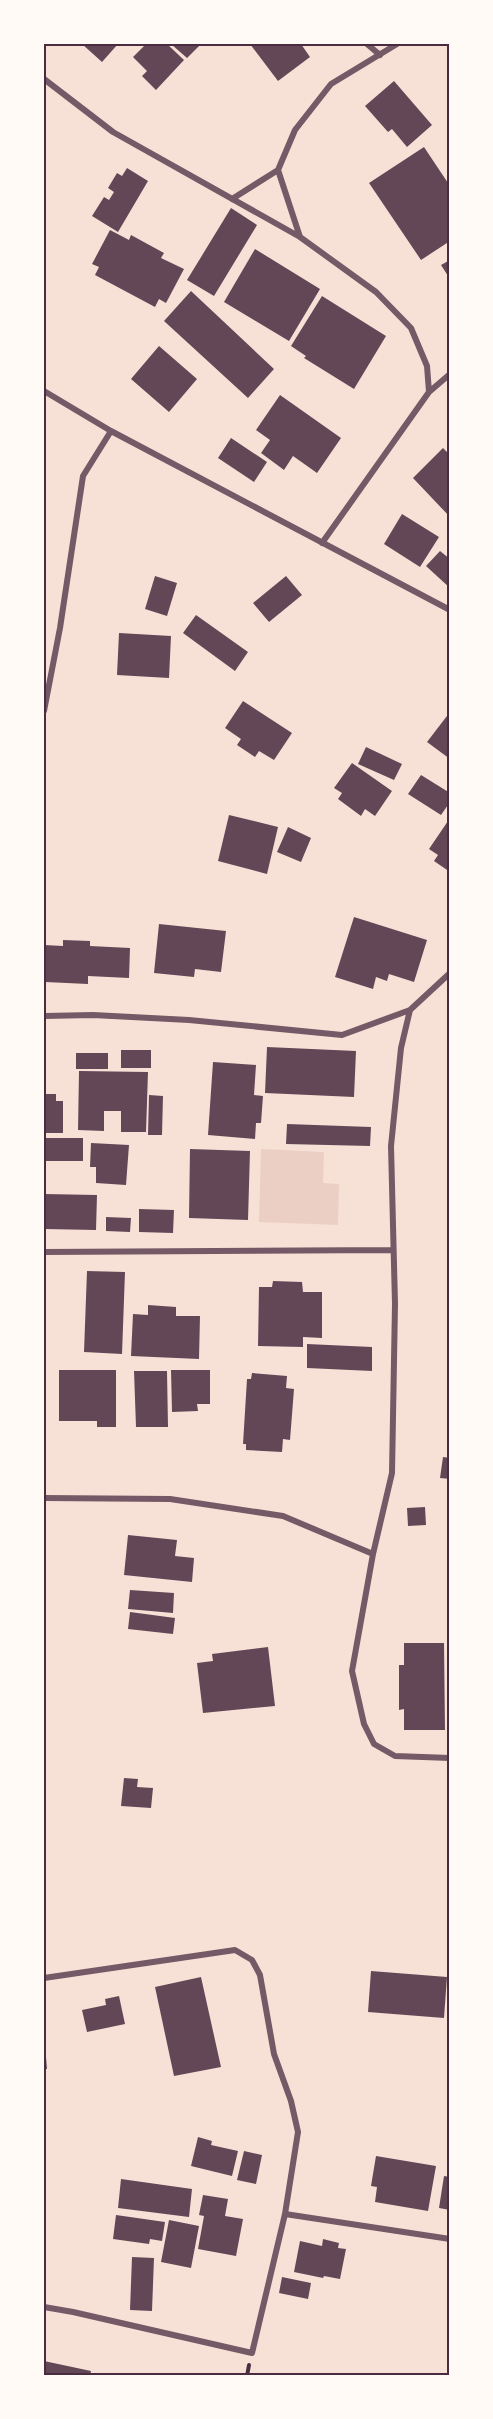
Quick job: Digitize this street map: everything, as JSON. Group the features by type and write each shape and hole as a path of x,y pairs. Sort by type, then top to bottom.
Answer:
{"street":[{"path":"367,44 380,56"},
{"path":"232,200 278,170 295,130 331,84 397,44"},
{"path":"44,79 113,132 300,237 376,292 411,328 427,366 429,392"},
{"path":"278,170 300,237"},
{"path":"322,543 429,392 450,374"},
{"path":"44,391 111,431 450,610"},
{"path":"44,711 60,628 83,476 111,431"},
{"path":"44,1016 93,1015 189,1020 342,1035 410,1010 450,973"},
{"path":"410,1010 401,1048 391,1146 395,1304 392,1473 373,1554 352,1671 364,1724 374,1744 395,1756 450,1758"},
{"path":"44,1252 393,1250"},
{"path":"44,1498 170,1499 283,1516 373,1554"},
{"path":"44,1978 235,1950 252,1960 260,1975 274,2054 291,2101 298,2132 285,2214 252,2353 44,2307"},
{"path":"285,2214 450,2239"}],"shaded area":[{"path":"261,1149 324,1152 323,1183 339,1184 338,1225 259,1222"}],"building":[{"path":"82,44 118,44 102,62"},
{"path":"146,44 167,44 184,60 156,90 142,76 147,71 133,57"},
{"path":"171,44 201,44 187,58"},
{"path":"250,44 301,44 310,57 278,81"},
{"path":"394,81 432,125 407,147 392,129 388,132 365,106"},
{"path":"424,147 450,186 450,241 421,260 369,183"},
{"path":"127,168 148,181 118,232 92,216 104,197 109,200 114,192 108,188 117,173 122,176"},
{"path":"231,208 257,225 214,296 187,280"},
{"path":"110,230 129,240 131,235 164,253 161,258 184,269 166,303 159,299 155,307 95,275 99,267 92,264"},
{"path":"255,249 320,289 289,341 224,302"},
{"path":"450,260 450,279 441,265"},
{"path":"191,291 274,369 248,398 164,321"},
{"path":"322,296 386,336 354,389 304,358 306,356 291,346"},
{"path":"159,346 197,379 169,412 131,379"},
{"path":"280,395 341,438 317,473 293,456 284,470 261,453 270,440 256,430"},
{"path":"231,438 267,462 254,482 218,458"},
{"path":"443,448 450,455 450,517 413,478"},
{"path":"402,514 439,537 420,567 384,544"},
{"path":"440,551 450,559 450,588 426,566"},
{"path":"155,576 177,583 167,616 145,609"},
{"path":"286,576 302,595 269,622 253,603"},
{"path":"196,615 248,652 235,671 183,633"},
{"path":"119,633 171,636 169,678 117,675"},
{"path":"243,701 292,733 274,760 259,751 255,757 237,745 241,739 225,728"},
{"path":"450,712 450,759 427,742"},
{"path":"366,747 402,764 394,780 358,764"},
{"path":"352,763 392,791 375,816 365,809 361,816 338,799 342,793 334,788"},
{"path":"421,775 450,793 450,802 441,815 408,794"},
{"path":"229,815 278,827 267,874 218,861"},
{"path":"448,821 450,822 450,872 434,861 438,855 429,849"},
{"path":"288,827 311,838 301,862 277,852"},
{"path":"354,917 427,940 414,982 389,974 387,981 376,977 373,989 335,977"},
{"path":"159,924 226,931 221,972 195,969 194,977 154,973"},
{"path":"63,940 90,941 90,946 130,948 129,978 88,976 88,984 45,982 44,945 63,946"},
{"path":"267,1047 356,1051 354,1097 265,1093"},
{"path":"121,1050 151,1050 151,1068 121,1068"},
{"path":"76,1053 108,1053 108,1069 76,1069"},
{"path":"213,1062 256,1065 254,1095 263,1096 261,1123 256,1123 255,1139 208,1135"},
{"path":"79,1071 148,1072 146,1132 121,1132 121,1111 104,1111 104,1131 78,1130"},
{"path":"44,1094 56,1094 56,1101 63,1101 63,1133 44,1133"},
{"path":"149,1095 163,1096 162,1135 148,1135"},
{"path":"287,1124 371,1127 370,1146 286,1144"},
{"path":"44,1138 83,1138 83,1161 44,1161"},
{"path":"91,1143 129,1145 126,1185 96,1183 96,1167 90,1167"},
{"path":"190,1149 250,1151 248,1220 189,1218"},
{"path":"44,1194 97,1195 96,1230 44,1229"},
{"path":"139,1209 174,1210 173,1233 139,1232"},
{"path":"106,1217 131,1218 130,1232 106,1231"},
{"path":"87,1271 125,1272 122,1354 84,1352"},
{"path":"273,1281 302,1282 303,1292 322,1292 322,1338 303,1337 303,1347 258,1346 259,1287 272,1287"},
{"path":"148,1305 176,1307 176,1316 200,1316 199,1359 131,1356 133,1314 148,1315"},
{"path":"307,1344 372,1347 372,1371 307,1368"},
{"path":"59,1370 116,1370 116,1427 97,1427 97,1421 59,1421"},
{"path":"171,1370 210,1370 210,1404 197,1404 198,1411 172,1412"},
{"path":"134,1371 167,1371 168,1427 136,1427"},
{"path":"252,1373 287,1376 286,1388 294,1389 290,1440 283,1439 282,1452 246,1450 246,1444 243,1444 247,1379 251,1379"},
{"path":"443,1457 450,1458 450,1479 440,1478"},
{"path":"425,1507 426,1525 408,1526 407,1508"},
{"path":"128,1535 177,1540 175,1556 194,1558 192,1582 124,1575"},
{"path":"130,1590 174,1593 173,1613 128,1609"},
{"path":"130,1612 175,1618 173,1634 128,1629"},
{"path":"404,1643 444,1643 445,1730 404,1730 404,1709 399,1710 399,1665 404,1665"},
{"path":"268,1647 275,1706 203,1713 197,1663 213,1661 212,1654"},
{"path":"124,1778 138,1779 137,1787 153,1788 151,1808 121,1806"},
{"path":"371,1971 447,1977 444,2018 368,2012"},
{"path":"201,1977 221,2067 174,2076 155,1987"},
{"path":"119,1996 125,2024 87,2032 82,2010 106,2005 105,1999"},
{"path":"45,2045 47,2069 44,2069"},
{"path":"198,2137 212,2141 211,2145 238,2151 232,2176 191,2166"},
{"path":"244,2151 262,2155 256,2184 237,2180"},
{"path":"376,2156 436,2166 428,2211 375,2202 377,2187 371,2186"},
{"path":"444,2176 450,2177 450,2210 439,2208"},
{"path":"121,2179 192,2189 189,2217 118,2208"},
{"path":"203,2195 228,2199 225,2216 243,2219 236,2256 198,2249 204,2216 199,2215"},
{"path":"116,2215 165,2222 162,2241 150,2239 149,2244 113,2239"},
{"path":"169,2220 199,2226 191,2268 161,2262"},
{"path":"323,2239 339,2243 338,2248 346,2249 340,2279 294,2272 300,2241 322,2246"},
{"path":"132,2257 154,2258 152,2311 130,2310"},
{"path":"282,2277 311,2283 308,2299 279,2293"},
{"path":"44,2361 91,2371 90,2376 44,2376"}]}
